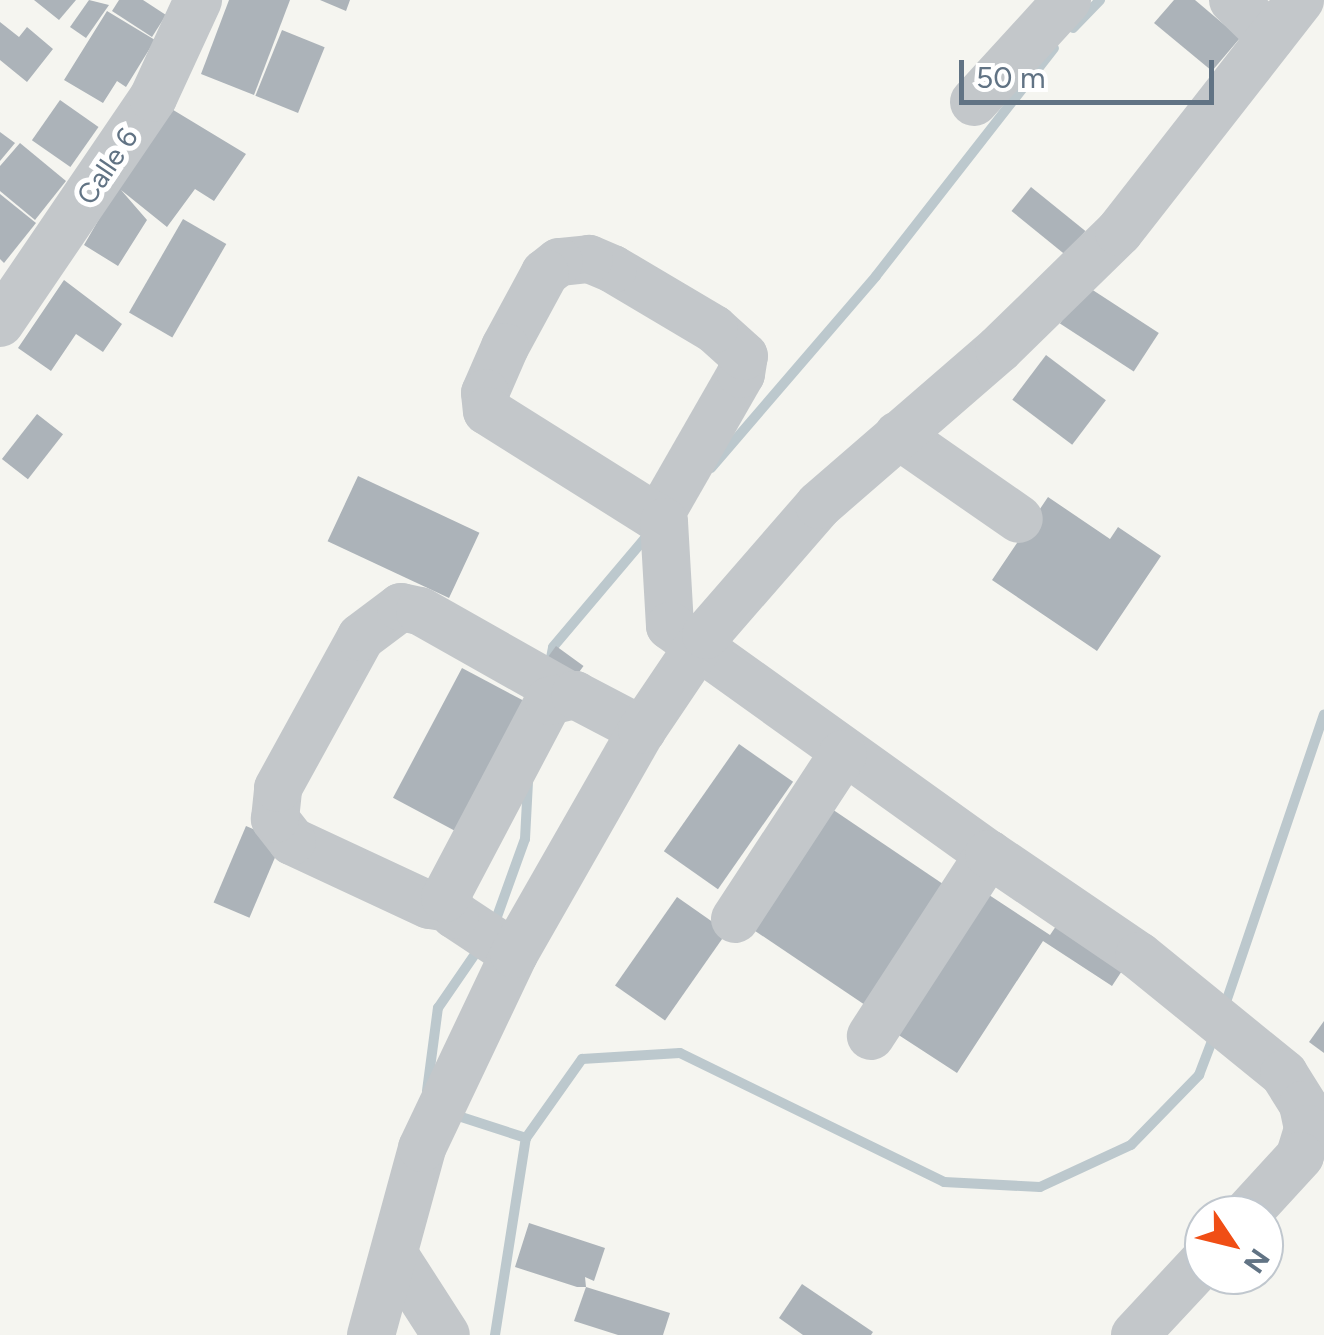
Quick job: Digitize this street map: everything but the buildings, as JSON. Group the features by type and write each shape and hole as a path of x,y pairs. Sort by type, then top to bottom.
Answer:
{"street":[{"name":"Calle 6","path":"0,323 153,98 198,0"},
{"path":"974,102 1067,0"},
{"path":"1233,0 1271,37"},
{"path":"372,1335 396,1259 422,1148 514,954 642,730 699,649 819,505 1118,232 1300,0"},
{"path":"659,517 741,374 744,356 714,329 613,269 589,259 558,262 546,273 505,347 484,406 659,517 666,529 665,616 699,649 843,754 1153,966 1284,1074 1303,1105 1308,1129 1300,1156 1264,1195"},
{"path":"898,436 1019,519"},
{"path":"514,954 449,908 429,906 292,841 276,819 278,788 361,637 400,607 420,611 564,693 642,730"},
{"path":"449,908 446,893 464,858 549,701 564,693"},
{"path":"734,919 843,754"},
{"path":"871,1036 989,854"},
{"path":"396,1259 446,1335"},
{"path":"1135,1335 1184,1282"}],"waterway":[{"path":"1073,28 1100,0"},
{"path":"711,468 876,276 1054,48"},
{"path":"550,663 553,647 651,531"},
{"path":"1224,1008 1324,715"},
{"path":"494,925 525,839 528,782"},
{"path":"427,1091 438,1008 480,947"},
{"path":"495,1335 526,1138 582,1059 680,1053 944,1182 1040,1187 1131,1145 1199,1075 1215,1033"},
{"path":"452,1114 526,1138"}]}
